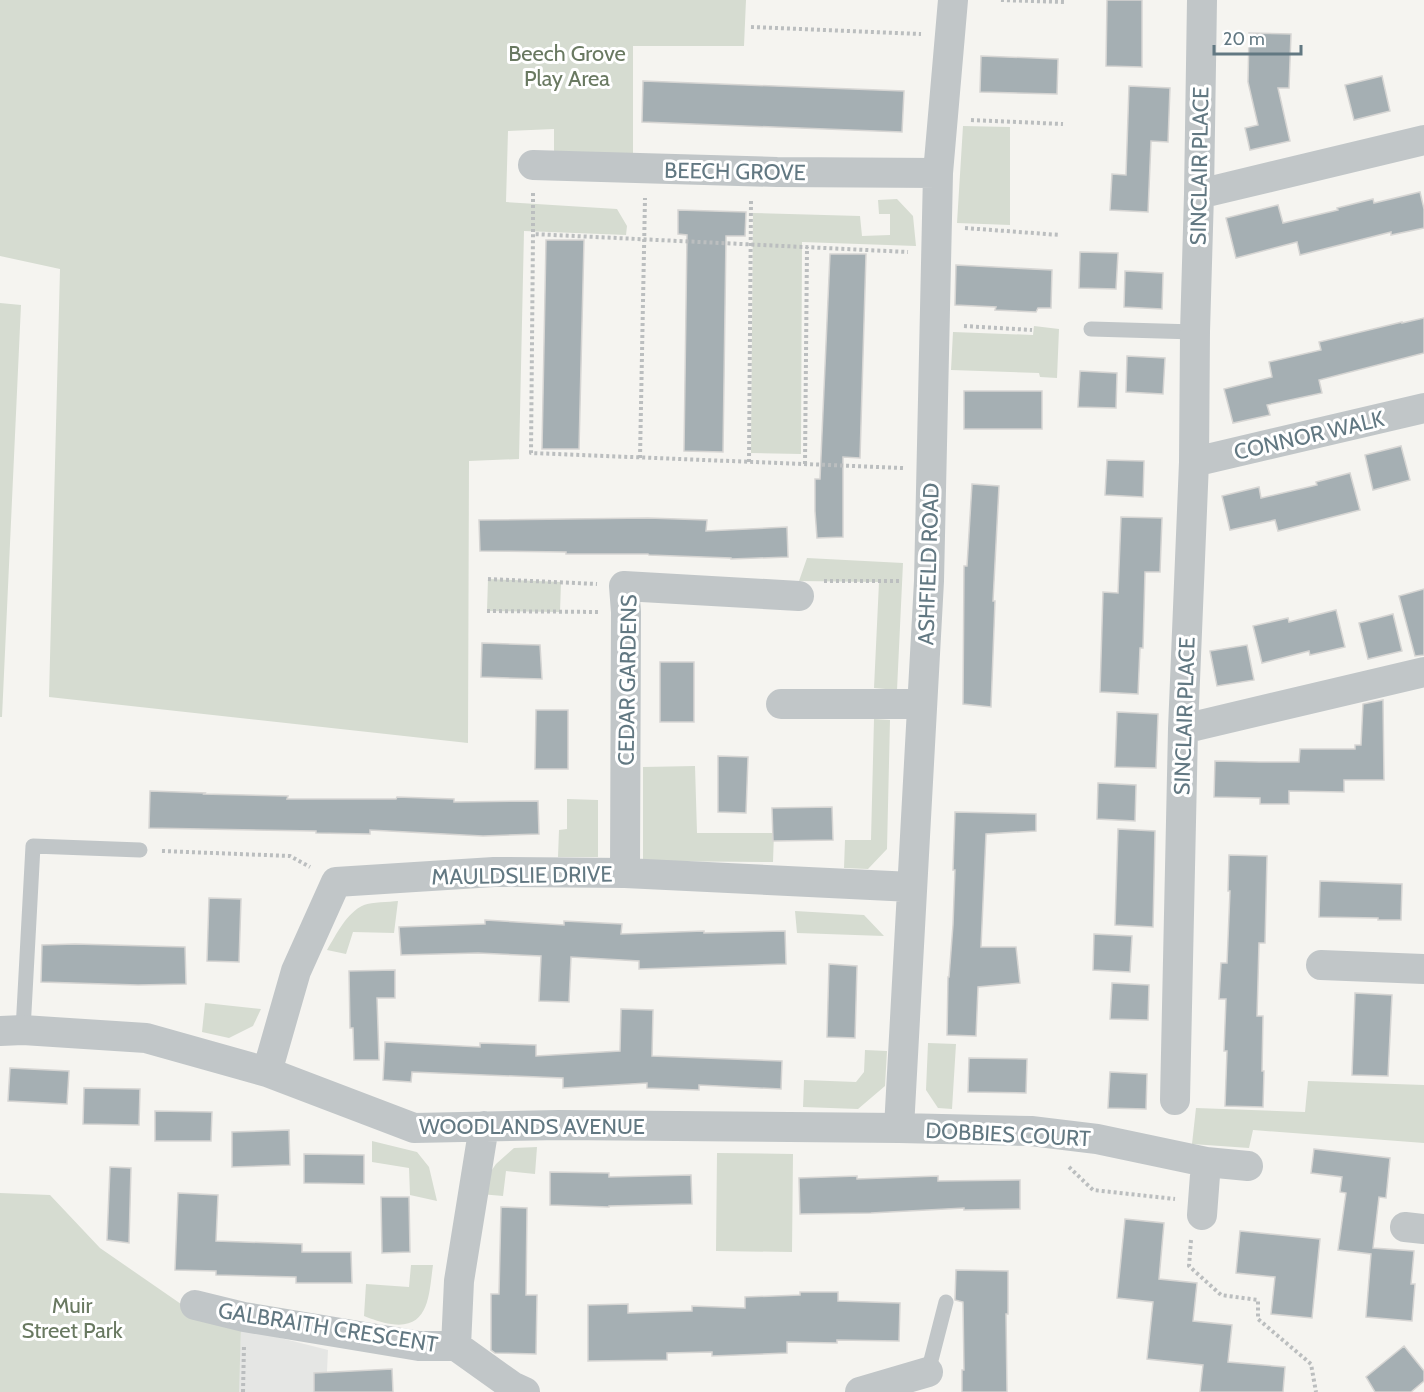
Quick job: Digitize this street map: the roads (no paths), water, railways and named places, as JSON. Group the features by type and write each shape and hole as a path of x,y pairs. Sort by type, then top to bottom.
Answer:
{"street":[{"name":"ASHFIELD ROAD","path":"899,1128 929,581 938,173 953,0"},
{"name":"SINCLAIR PLACE","path":"1175,1100 1183,729 1194,462 1202,0"},
{"path":"1200,194 1424,140"},
{"name":"BEECH GROVE","path":"533,165 938,173"},
{"name":"CONNOR WALK","path":"1194,462 1424,408"},
{"name":"CEDAR GARDENS","path":"625,873 625,599 799,596"},
{"path":"1183,729 1424,672"},
{"path":"781,704 922,704"},
{"name":"MAULDSLIE DRIVE","path":"267,1072 296,970 336,882 494,872 625,873 912,887"},
{"path":"1320,965 1424,969"},
{"name":"WOODLANDS AVENUE","path":"12,1031 146,1038 267,1072 414,1128 484,1126 899,1128"},
{"name":"GALBRAITH CRESCENT","path":"195,1305 244,1317 419,1346 456,1346 459,1281 484,1126"},
{"name":"DOBBIES COURT","path":"899,1128 1031,1131 1097,1139 1206,1162 1248,1166"},
{"path":"1198,1217 1206,1162"},
{"path":"456,1346 512,1386 525,1392"},
{"path":"860,1392 928,1372"}],"lane":[{"path":"1091,329 1195,332"},
{"path":"12,1031 33,846 140,850"},
{"path":"928,1372 946,1302"}],"park label":[{"name":"Beech Grove Play Area","path":"567,66"},
{"name":"Muir Street Park","path":"72,1318"}]}
